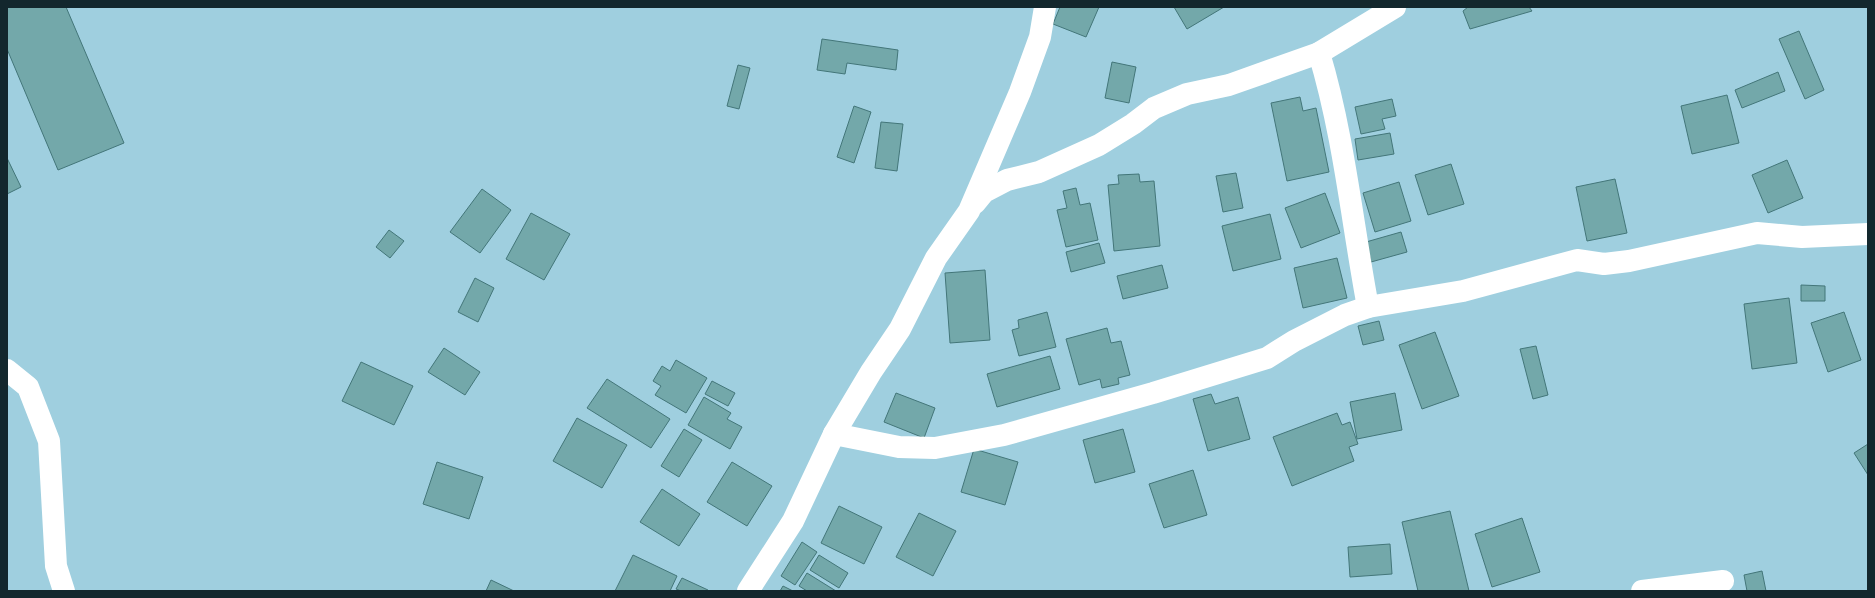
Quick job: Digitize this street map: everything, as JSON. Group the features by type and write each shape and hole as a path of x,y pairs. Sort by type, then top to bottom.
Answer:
{"street":[{"path":"968,211 1020,92 1040,36 1045,7"},
{"path":"748,591 793,521 834,434 871,372 900,329 936,258 968,211 984,192 1007,180 1039,172 1099,145 1154,108 1187,94 1229,85 1319,53 1396,7"},
{"path":"1319,53 1328,80 1347,172 1357,250 1368,307"},
{"path":"834,434 899,447 935,448 1004,435 1145,396 1267,358 1294,341 1346,315 1368,307 1463,291 1577,260 1604,264 1629,261 1757,233 1802,237 1868,234"},
{"path":"7,370 28,387 49,441 56,566 64,591"},
{"path":"1642,591 1723,581"}],"building":[{"path":"7,7 66,7 124,143 58,170 7,49"},
{"path":"1060,7 1099,7 1086,37 1053,24"},
{"path":"1174,7 1224,7 1187,29"},
{"path":"1468,7 1529,7 1532,11 1470,29 1463,11"},
{"path":"1799,31 1824,90 1805,99 1779,39"},
{"path":"822,39 898,50 896,70 847,63 845,74 817,70"},
{"path":"1112,62 1136,67 1129,103 1105,98"},
{"path":"738,65 750,68 739,109 727,106"},
{"path":"1778,72 1785,91 1742,108 1735,90"},
{"path":"1727,95 1739,143 1692,154 1681,106"},
{"path":"1300,97 1303,111 1316,108 1329,172 1287,181 1271,103"},
{"path":"1392,99 1396,116 1382,119 1385,129 1361,134 1355,107"},
{"path":"854,106 871,112 854,163 837,157"},
{"path":"881,122 903,124 897,171 875,168"},
{"path":"1390,133 1394,154 1358,160 1355,139"},
{"path":"7,158 21,187 7,194"},
{"path":"1787,160 1803,198 1768,213 1752,175"},
{"path":"1451,164 1464,204 1428,215 1415,175"},
{"path":"1236,173 1243,208 1223,212 1216,176"},
{"path":"1139,174 1140,182 1154,181 1160,246 1114,251 1108,185 1119,184 1118,175"},
{"path":"1615,179 1627,233 1587,241 1576,187"},
{"path":"1399,182 1411,221 1375,232 1363,193"},
{"path":"1076,188 1080,205 1090,203 1098,240 1066,247 1057,210 1067,208 1063,191"},
{"path":"482,189 511,210 480,253 450,232"},
{"path":"1325,193 1340,233 1301,248 1285,208"},
{"path":"531,213 570,234 544,280 506,259"},
{"path":"1270,214 1281,259 1233,271 1222,226"},
{"path":"389,230 404,241 390,258 376,247"},
{"path":"1401,232 1407,252 1371,262 1366,242"},
{"path":"1099,243 1105,263 1071,272 1066,252"},
{"path":"1337,258 1347,298 1303,308 1294,268"},
{"path":"1162,265 1168,288 1123,299 1117,276"},
{"path":"985,270 990,340 950,343 945,273"},
{"path":"475,278 494,288 478,322 458,312"},
{"path":"1801,285 1825,286 1825,301 1801,301"},
{"path":"1789,298 1797,363 1752,369 1744,304"},
{"path":"1047,312 1056,347 1019,356 1012,330 1019,328 1018,320"},
{"path":"1844,312 1861,360 1828,372 1811,323"},
{"path":"1379,321 1384,340 1363,345 1358,326"},
{"path":"1107,328 1111,343 1121,341 1130,375 1118,378 1119,384 1102,388 1100,379 1079,385 1066,339"},
{"path":"1435,332 1459,396 1422,409 1399,345"},
{"path":"1536,346 1548,395 1533,399 1520,349"},
{"path":"444,348 480,372 465,395 428,372"},
{"path":"1050,356 1060,389 997,407 987,374"},
{"path":"676,360 707,378 686,413 655,395 661,386 653,381 662,366 670,371"},
{"path":"361,362 413,386 394,425 342,401"},
{"path":"607,379 670,419 651,448 587,408"},
{"path":"712,381 735,393 728,406 705,394"},
{"path":"896,393 935,408 924,438 884,422"},
{"path":"1395,393 1402,430 1357,439 1350,402"},
{"path":"1211,394 1215,404 1238,397 1250,439 1208,451 1193,399"},
{"path":"704,397 731,413 727,419 742,427 730,449 688,425"},
{"path":"1337,413 1342,425 1350,422 1358,444 1349,447 1354,461 1292,486 1273,437"},
{"path":"577,418 627,445 602,488 553,461"},
{"path":"684,429 702,440 679,477 661,466"},
{"path":"1123,429 1135,472 1095,483 1083,440"},
{"path":"1868,444 1868,475 1854,453"},
{"path":"974,449 1018,462 1005,505 961,492"},
{"path":"437,462 483,477 469,519 423,504"},
{"path":"732,462 772,486 747,526 707,502"},
{"path":"1193,470 1207,515 1164,528 1149,484"},
{"path":"662,489 700,514 679,546 640,522"},
{"path":"839,506 882,527 864,564 821,543"},
{"path":"1450,511 1469,591 1418,591 1402,522"},
{"path":"919,513 956,531 933,576 896,557"},
{"path":"1522,518 1540,572 1492,587 1475,534"},
{"path":"802,542 817,552 795,585 781,576"},
{"path":"1390,544 1392,574 1350,577 1348,547"},
{"path":"633,555 677,576 670,591 615,591"},
{"path":"819,555 848,573 839,588 810,570"},
{"path":"1762,571 1766,591 1747,591 1744,575"},
{"path":"807,573 836,591 807,591 799,586"},
{"path":"682,578 708,590 681,591 676,589"},
{"path":"491,580 514,591 486,591"},
{"path":"783,586 793,591 780,591"}]}
